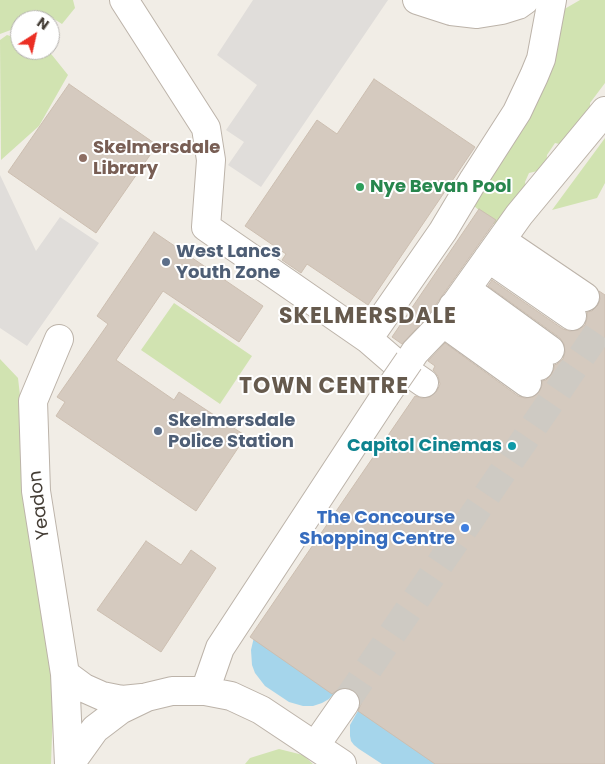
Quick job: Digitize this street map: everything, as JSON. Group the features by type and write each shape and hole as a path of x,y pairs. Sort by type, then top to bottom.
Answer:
{"street":[{"path":"124,0 206,128 211,160 206,227 368,339 398,365 416,366"},
{"path":"418,0 451,11 477,14 502,10 526,0"},
{"path":"368,339 443,231 517,112 541,59 552,0"},
{"path":"204,691 220,648 385,396 416,366 471,281 519,215 605,111"},
{"path":"471,281 556,340"},
{"path":"471,281 556,340"},
{"path":"471,281 556,340"},
{"name":"Yeadon","path":"59,339 33,401 36,491 65,674 69,764"},
{"path":"65,674 84,688 102,696 122,700 172,691 204,691 231,696 261,710 328,756 345,703"},
{"path":"69,764 95,729 120,710 147,697"}],"green space":[{"path":"0,0 73,0 75,8 62,24 60,23 60,10 10,10 10,30 0,34"},
{"path":"580,0 605,0 605,83 590,103 591,119 564,145 555,143 547,155 546,169 529,173 525,182 528,198 497,226 473,205 561,11"},
{"path":"7,35 10,36 10,60 56,60 68,75 39,126 1,160 0,40"},
{"path":"605,138 605,183 597,198 552,210"},
{"path":"174,303 252,356 220,404 141,350"},
{"path":"0,359 18,378 54,677 51,764 0,764"},
{"path":"279,749 303,755 313,764 245,764 250,758"}],"shaded area":[{"path":"253,0 388,0 261,187 228,165 244,142 226,130 257,85 217,55"},
{"path":"0,175 36,251 60,217 99,243 27,346 0,328"}],"water":[{"path":"254,637 335,692 322,703 313,706 303,706 289,702 265,686 255,673 252,665 251,650"},
{"path":"359,709 440,764 382,764 359,749 351,741 350,725"}],"building":[{"name":"Nye Bevan Pool","path":"374,79 475,147 368,305 307,264 301,273 282,260 286,254 245,226 317,120 337,134"},
{"name":"Skelmersdale Library","path":"69,84 157,145 96,233 8,172"},
{"path":"479,209 496,220 427,317 402,344 392,337"},
{"name":"Skelmersdale Police Station","path":"154,232 263,306 239,342 163,291 116,360 174,400 179,392 246,436 196,511 56,416 65,402 57,397 108,324 97,316"},
{"name":"The Concourse Shopping Centre","path":"492,280 563,329 570,331 578,330 585,325 587,312 592,311 598,305 600,299 599,291 605,295 605,764 435,764 358,711 361,704 354,690 346,687 332,694 250,637 415,396 422,398 430,397 437,391 440,384 438,376 433,370 435,366 428,361 445,343 518,396 525,398 533,397 539,392 542,381 551,375 554,365 563,359 565,352 564,344 560,338 488,286"},
{"path":"146,541 181,565 191,550 216,568 161,652 97,610"}],"tunnel":[{"path":"345,703 605,322"}],"place":[{"name":"Skelmersdale Library","path":"83,158"},
{"name":"Nye Bevan Pool","path":"360,187"},
{"name":"West Lancs Youth Zone","path":"166,262"},
{"name":"Skelmersdale Police Station","path":"158,431"},
{"name":"Capitol Cinemas","path":"512,446"},
{"name":"The Concourse Shopping Centre","path":"465,528"}],"district":[{"name":"SKELMERSDALE","path":"368,317"},
{"name":"TOWN CENTRE","path":"324,387"}]}
